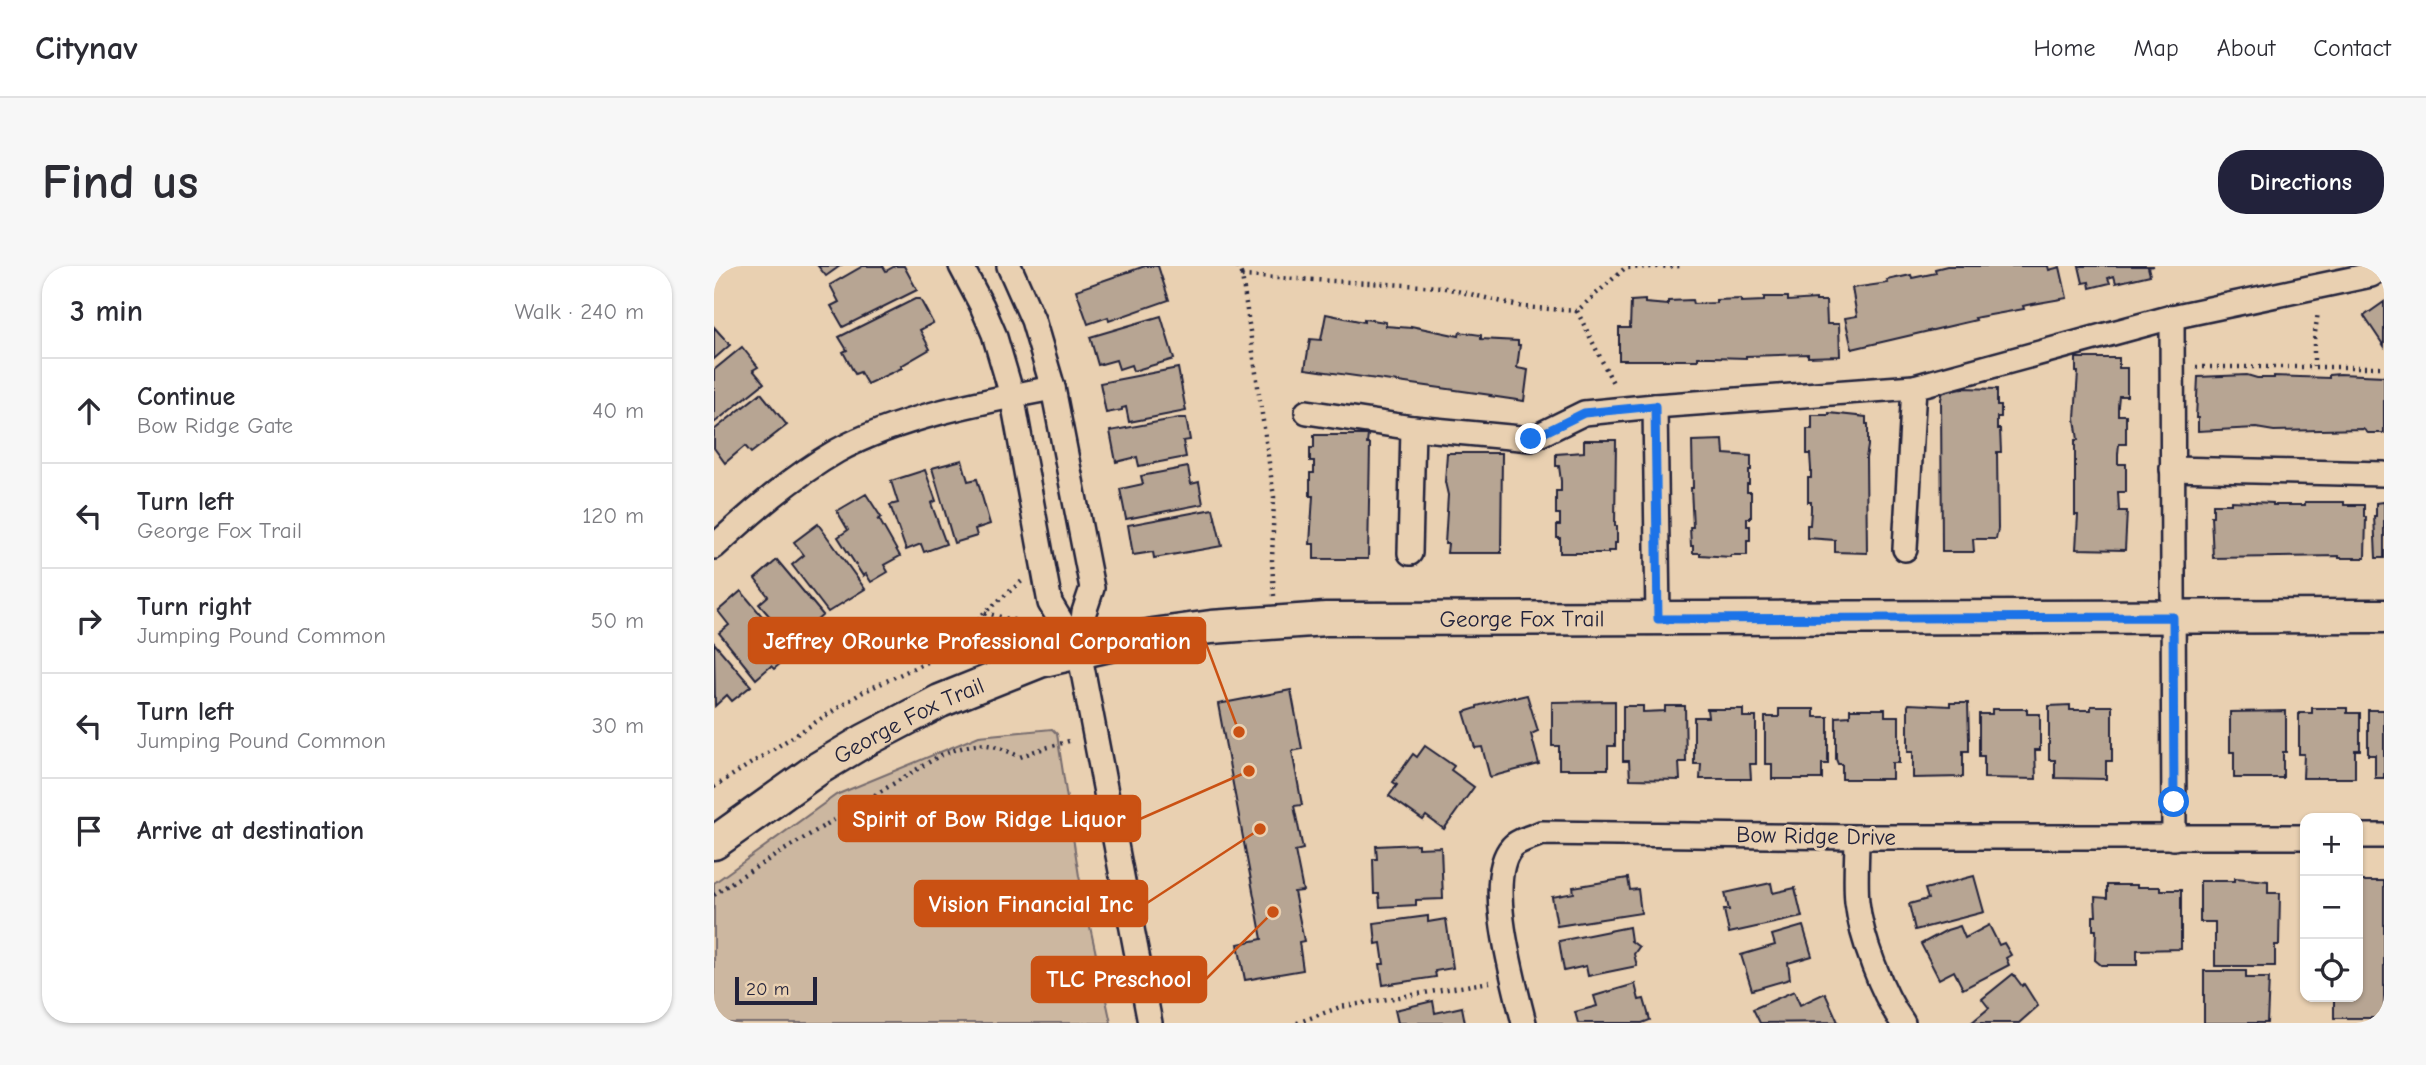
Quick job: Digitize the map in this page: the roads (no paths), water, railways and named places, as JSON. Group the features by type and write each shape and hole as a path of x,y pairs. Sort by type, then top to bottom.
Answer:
{"street":[{"path":"961,266 994,334 1012,396 1051,603 1079,651"},
{"path":"1009,266 1032,320 1053,388 1092,588 1084,612 1079,651 1150,1023"},
{"path":"1307,412 1413,428 1531,439 1584,413 1914,387 2172,317 2337,284 2371,275 2384,266"},
{"path":"2172,317 2174,838"},
{"path":"1905,549 1914,387"},
{"path":"716,540 808,470 864,438 907,423 1053,388"},
{"path":"1655,406 1658,619"},
{"path":"1410,553 1413,428"},
{"path":"2172,469 2384,474"},
{"name":"George Fox Trail","path":"714,843 819,768 940,701 1028,666 1079,651 1153,635 1276,621 1326,619 2384,616"},
{"name":"Bow Ridge Drive","path":"1524,1023 1501,912 1503,863 1513,846 1541,833 1857,837 2300,837"},
{"path":"2363,836 2384,836"},
{"path":"1857,837 1857,903 1867,945 1895,1012 1903,1023"}],"place":[{"name":"Jeffrey ORourke Professional Corporation","path":"1239,732"},
{"name":"Spirit of Bow Ridge Liquor","path":"1249,771"},
{"name":"Vision Financial Inc","path":"1260,829"},
{"name":"TLC Preschool","path":"1273,912"}]}
